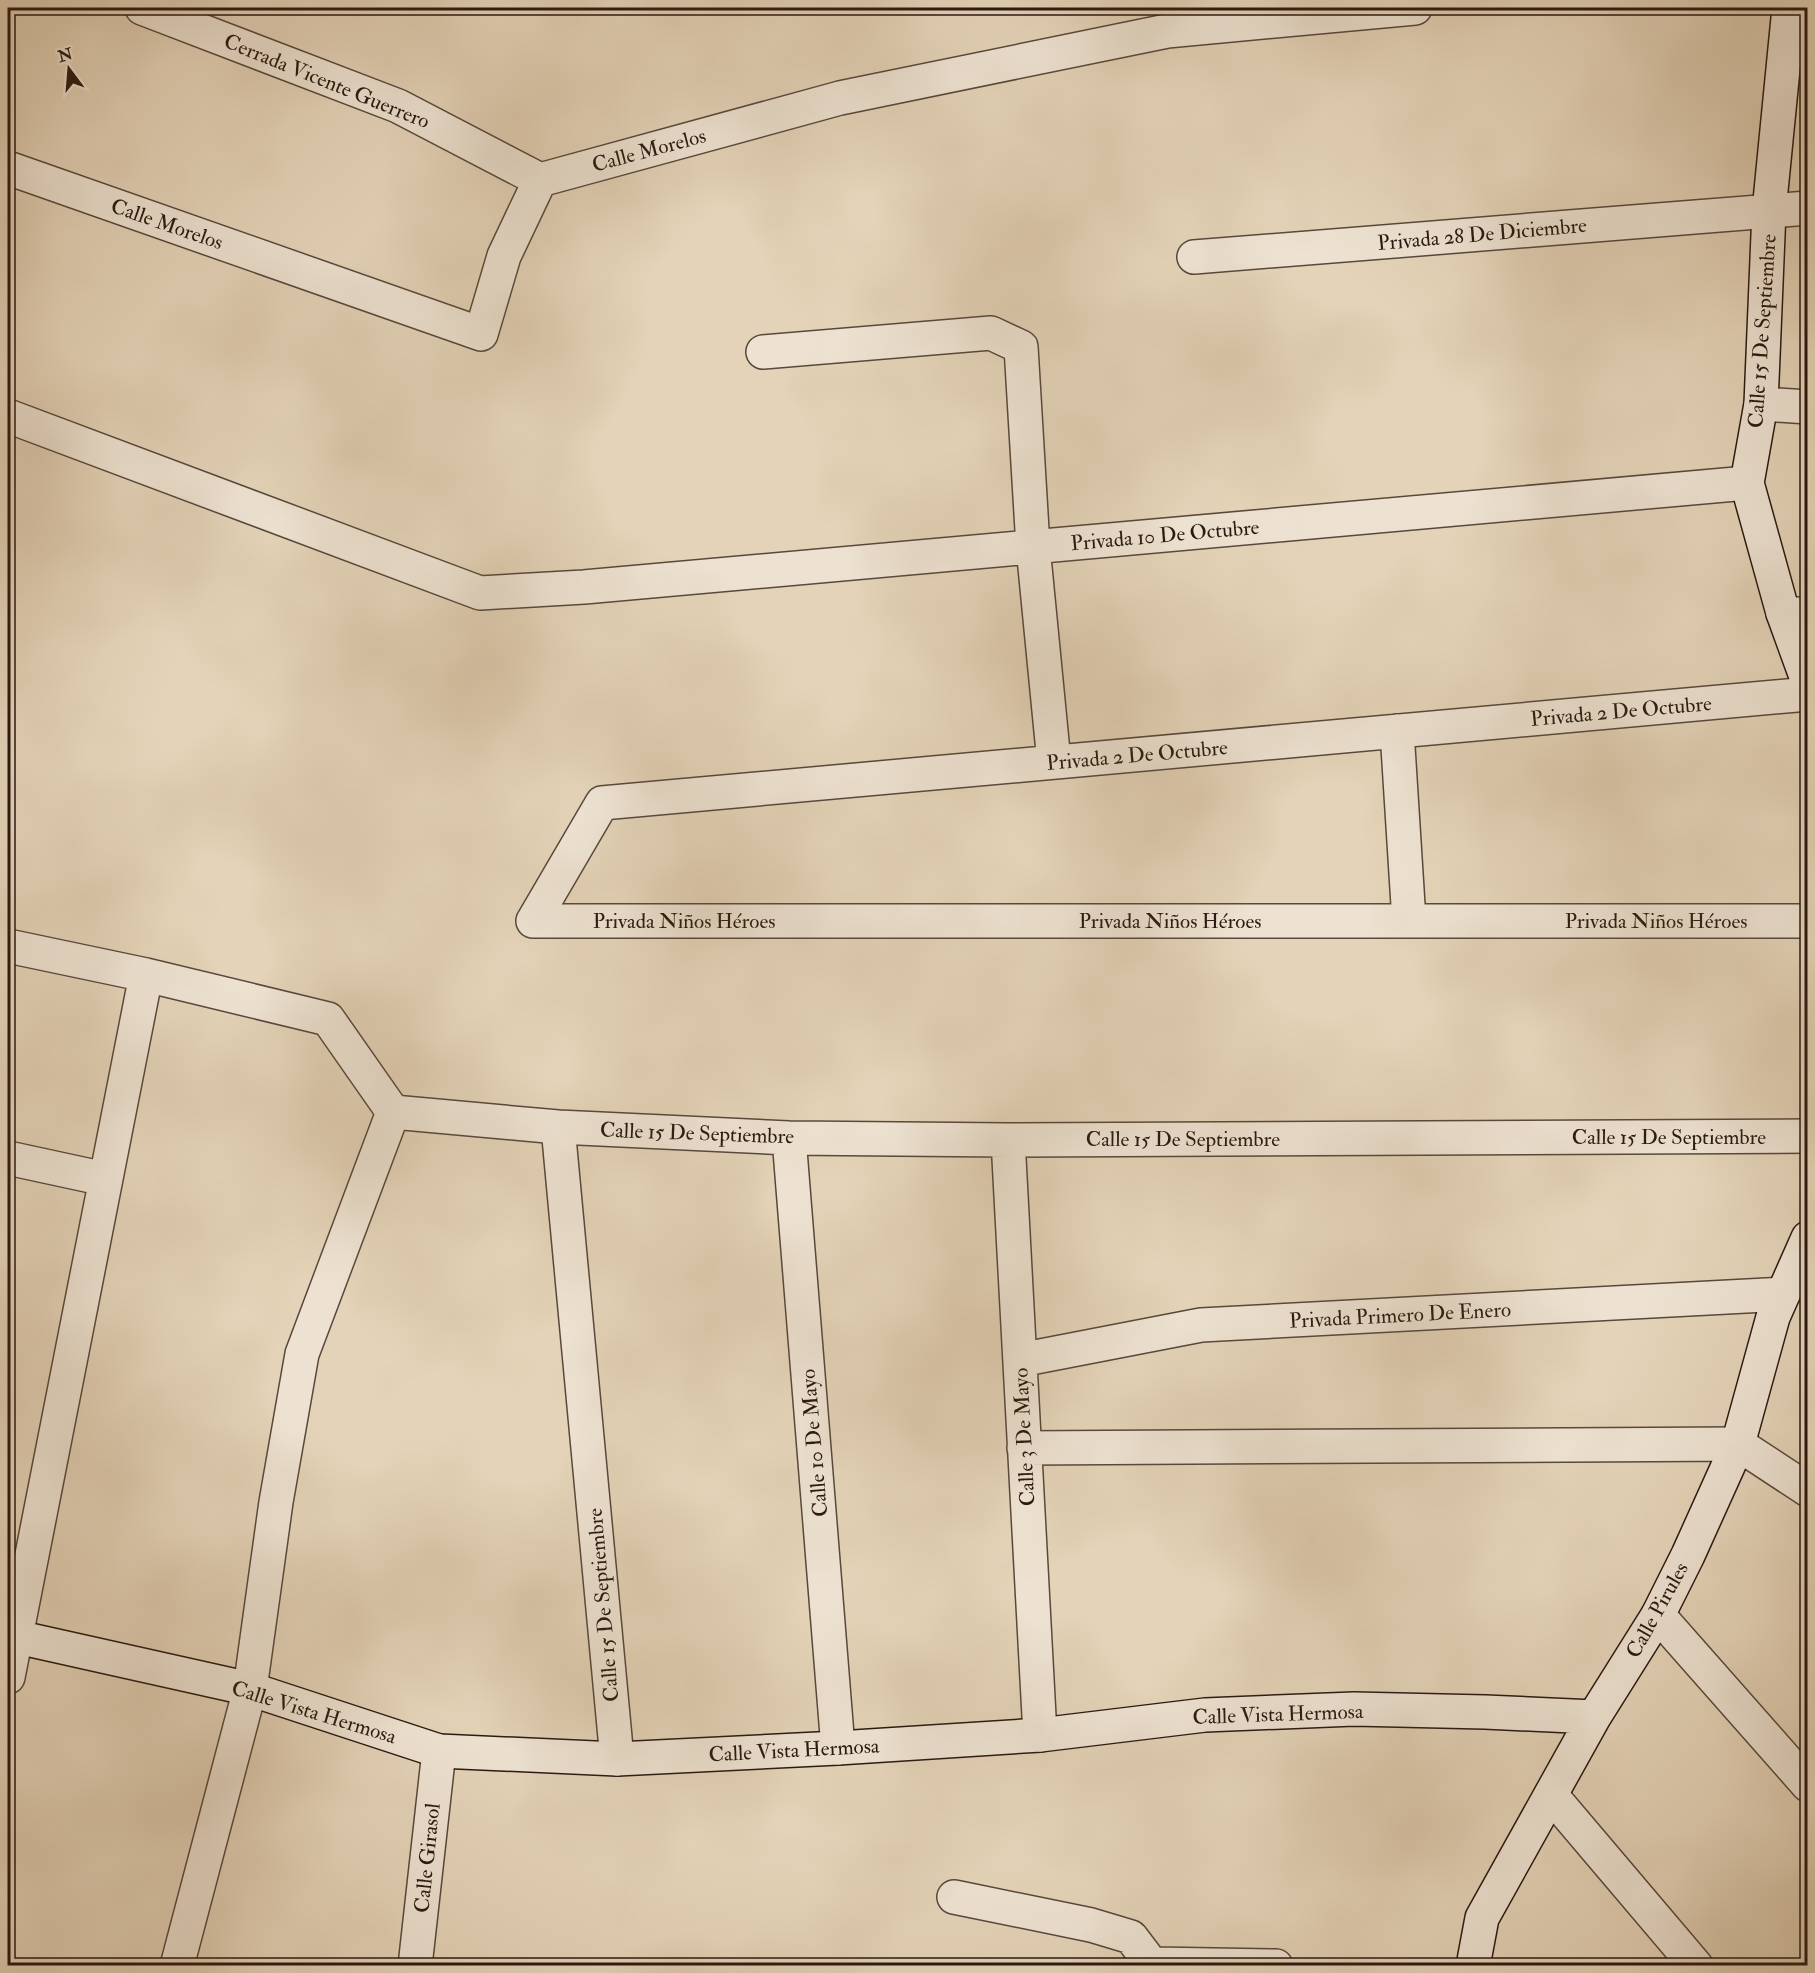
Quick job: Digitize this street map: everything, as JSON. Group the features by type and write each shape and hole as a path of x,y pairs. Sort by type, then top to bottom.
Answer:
{"street":[{"name":"Cerrada Vicente Guerrero","path":"142,8 398,106 540,180"},
{"name":"Calle Morelos","path":"8,168 481,334 504,256 540,180 840,98 1167,31 1415,8"},
{"name":"Calle 15 De Septiembre","path":"1789,8 1769,211 1761,404 1747,483 1795,614 1808,682"},
{"name":"Privada 28 De Diciembre","path":"1194,257 1808,208"},
{"path":"763,352 991,333 1021,347 1033,547 1054,762"},
{"path":"1761,404 1808,407"},
{"name":"Privada 10 De Octubre","path":"8,416 480,592 584,587 1747,483"},
{"name":"Privada 2 De Octubre","path":"533,921 602,803 1808,694"},
{"path":"1397,732 1409,921"},
{"name":"Privada Niños Héroes","path":"533,921 1808,921"},
{"path":"8,946 146,975 328,1019 393,1112 302,1354 276,1502 250,1689 177,1965"},
{"path":"8,1677 11,1636 146,975"},
{"name":"Calle 15 De Septiembre","path":"393,1112 558,1127 789,1138 1008,1140 1808,1136"},
{"name":"Calle 15 De Septiembre","path":"558,1127 617,1759"},
{"name":"Calle 10 De Mayo","path":"789,1138 838,1748"},
{"name":"Calle 3 De Mayo","path":"1008,1140 1040,1735"},
{"path":"8,1158 105,1179"},
{"name":"Calle Pirules","path":"1473,1965 1482,1918 1594,1717 1658,1615 1688,1555 1738,1444 1773,1317 1808,1238"},
{"name":"Privada Primero De Enero","path":"1020,1360 1201,1325 1783,1294"},
{"path":"1024,1448 1738,1444 1808,1490"},
{"path":"1658,1615 1808,1785"},
{"name":"Calle Vista Hermosa","path":"11,1636 250,1689 439,1751 617,1759 1040,1735 1205,1715 1354,1709 1594,1717"},
{"name":"Calle Girasol","path":"415,1965 439,1751"},
{"path":"1551,1795 1696,1965"},
{"path":"954,1897 1091,1925 1131,1937 1153,1965 1276,1965"}]}
